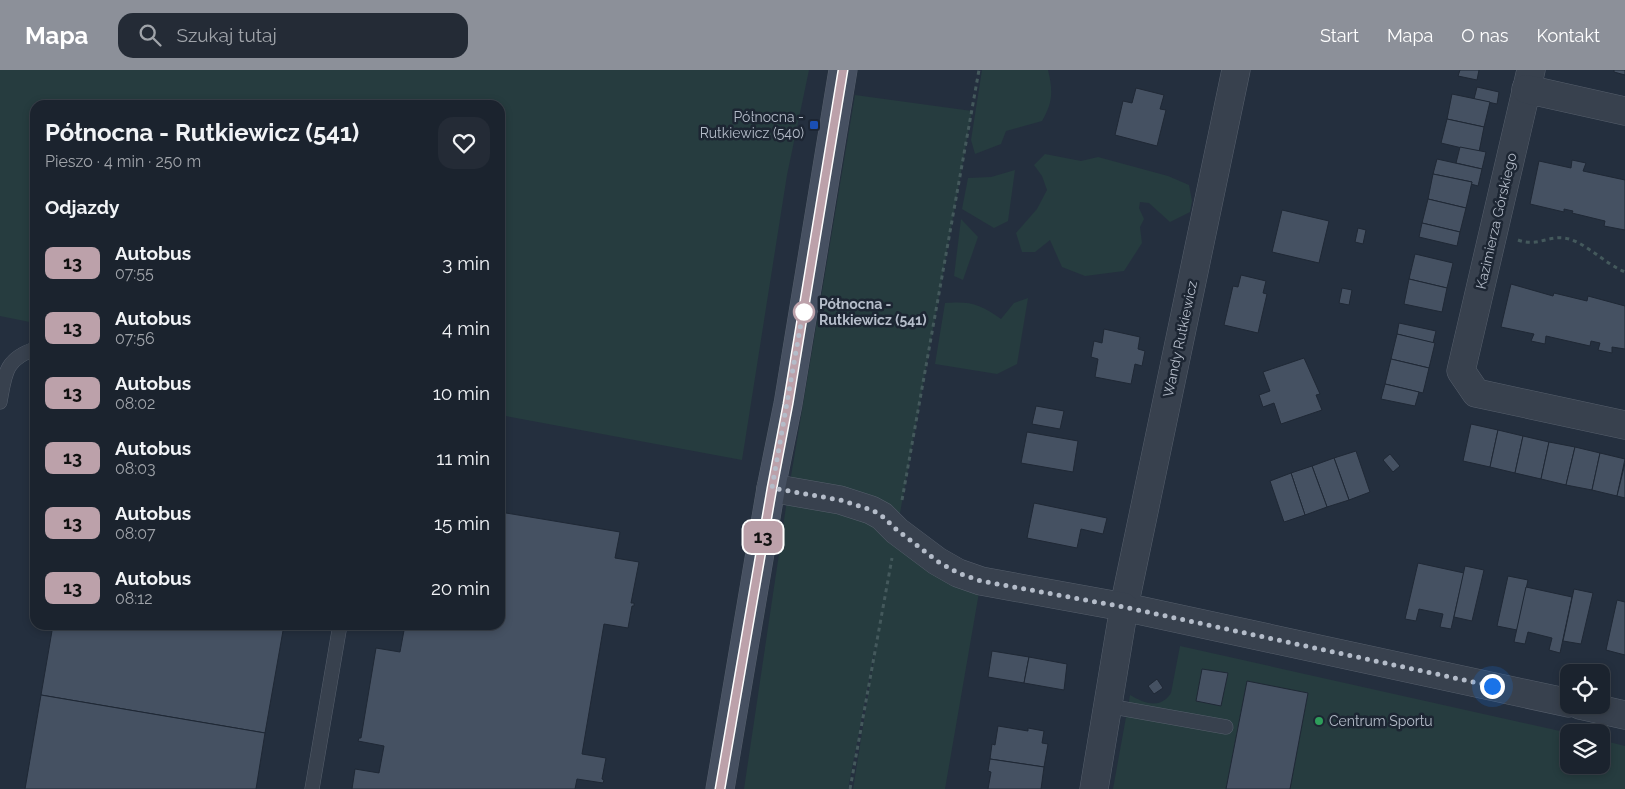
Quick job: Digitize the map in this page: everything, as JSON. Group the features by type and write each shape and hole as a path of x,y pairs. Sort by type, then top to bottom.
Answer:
{"street":[{"path":"720,789 788,404 843,70"},
{"name":"Wandy Rutkiewicz","path":"1094,789 1124,607 1236,70"},
{"path":"1529,80 1625,111"},
{"name":"Kazimierza Górskiego","path":"1529,80 1461,371 1476,393 1625,424"},
{"path":"772,488 855,504 882,516 937,561 958,573 981,581 1124,607 1560,700"},
{"path":"1610,712 1625,715"}],"lane":[{"path":"0,402 8,366 21,354 30,351"},
{"path":"312,789 339,630"},
{"path":"1108,706 1226,727"}],"path":[{"path":"850,789 979,70"},
{"path":"1494,230 1525,243 1543,242 1563,237 1579,242 1610,266 1625,272"}],"green space":[{"path":"0,70 809,70 787,175 742,460 505,416 505,100 30,100 30,322 0,316"},
{"path":"982,70 1048,70 1051,96 1042,121 1006,131 1001,144 975,154 971,140"},
{"path":"855,95 972,111 897,530 981,581 945,789 853,789 877,639 848,789 744,789 787,500"},
{"path":"1045,154 1081,161 1098,157 1168,176 1189,185 1192,201 1190,212 1170,222 1149,203 1140,202 1139,208 1144,219 1140,227 1142,243 1124,271 1085,276 1062,267 1050,240 1035,252 1022,252 1016,233 1037,209 1047,190 1042,176 1034,165"},
{"path":"1015,170 1008,221 994,228 962,209 968,178 991,177"},
{"path":"961,219 978,237 963,280 954,276"},
{"path":"1028,298 1017,364 997,374 935,364 945,303 969,303 987,310 1001,319 1014,303"},
{"name":"Centrum Sportu","path":"1180,646 1560,731 1560,774 1610,774 1610,742 1625,746 1625,789 1113,789 1130,695 1146,702 1157,703 1162,702 1171,693"}],"building":[{"path":"1460,70 1479,70 1477,80 1458,76"},
{"path":"1614,70 1625,70 1625,75 1614,72"},
{"path":"1477,87 1499,92 1497,104 1474,99"},
{"path":"1136,88 1164,95 1160,109 1166,110 1157,146 1115,135 1123,101 1132,103"},
{"path":"1452,94 1490,102 1484,127 1447,119"},
{"path":"1447,119 1484,127 1479,152 1441,143"},
{"path":"1460,147 1486,152 1482,169 1456,163"},
{"path":"1437,159 1482,169 1478,186 1471,184 1472,182 1433,174"},
{"path":"1572,160 1586,163 1583,171 1625,180 1625,230 1604,226 1605,221 1572,213 1573,211 1564,209 1564,212 1530,204 1539,161 1571,168"},
{"path":"1433,174 1472,182 1466,208 1428,199"},
{"path":"1428,199 1466,208 1460,232 1422,223"},
{"path":"1282,210 1329,221 1319,263 1272,252"},
{"path":"1422,223 1460,232 1457,246 1419,237"},
{"path":"1358,228 1366,230 1363,244 1355,242"},
{"path":"1415,254 1453,263 1447,288 1409,279"},
{"path":"1241,275 1266,281 1263,293 1267,294 1258,333 1224,325 1233,286 1238,287"},
{"path":"1409,279 1447,288 1442,312 1404,304"},
{"path":"1511,284 1553,296 1554,293 1587,301 1588,296 1625,306 1625,349 1612,347 1612,353 1598,350 1600,343 1591,341 1590,346 1546,336 1545,344 1531,341 1534,334 1501,327"},
{"path":"1342,288 1352,290 1349,305 1339,303"},
{"path":"1399,323 1436,331 1433,343 1397,334"},
{"path":"1104,329 1140,337 1138,349 1145,351 1142,366 1135,364 1131,384 1095,377 1098,359 1091,357 1094,341 1102,343"},
{"path":"1397,334 1435,343 1429,368 1391,359"},
{"path":"1304,358 1320,394 1316,395 1322,410 1281,424 1274,403 1263,407 1259,395 1270,391 1263,372"},
{"path":"1391,359 1429,368 1423,393 1385,384"},
{"path":"1385,384 1419,392 1415,406 1381,399"},
{"path":"1036,406 1064,411 1060,429 1032,424"},
{"path":"1471,424 1498,430 1490,467 1463,461"},
{"path":"1498,430 1523,436 1515,473 1490,467"},
{"path":"1027,432 1078,441 1073,472 1021,463"},
{"path":"1523,436 1549,442 1541,479 1515,473"},
{"path":"1549,442 1575,447 1566,485 1541,479"},
{"path":"1575,447 1600,453 1592,490 1566,485"},
{"path":"1356,451 1370,492 1349,500 1334,458"},
{"path":"1600,453 1625,459 1617,496 1592,490"},
{"path":"1390,454 1400,466 1393,472 1383,460"},
{"path":"1334,458 1349,500 1327,507 1312,466"},
{"path":"1625,463 1625,498 1617,496"},
{"path":"1312,466 1327,507 1305,515 1291,473"},
{"path":"1291,473 1305,515 1284,522 1270,481"},
{"path":"1034,503 1107,518 1103,534 1081,529 1077,548 1027,538"},
{"path":"505,513 620,532 615,558 639,562 631,603 634,603 634,606 632,606 628,628 604,624 582,754 606,758 603,783 577,779 575,789 352,789 355,769 379,773 384,746 358,741 361,738 376,648 400,652 404,630 505,630"},
{"path":"1418,563 1464,573 1451,629 1440,627 1443,614 1419,609 1416,621 1405,619"},
{"path":"1465,566 1484,570 1472,621 1454,617"},
{"path":"1508,576 1528,580 1517,630 1497,626"},
{"path":"1526,587 1572,597 1560,653 1549,650 1552,638 1528,632 1525,644 1514,642"},
{"path":"1574,589 1593,593 1581,644 1563,641"},
{"path":"1617,600 1625,602 1625,655 1606,650"},
{"path":"52,630 283,630 265,733 41,695"},
{"path":"992,651 1029,657 1024,683 988,677"},
{"path":"1029,657 1067,664 1064,690 1024,683"},
{"path":"1202,669 1228,673 1221,706 1196,701"},
{"path":"1157,679 1163,688 1154,694 1148,686"},
{"path":"1247,681 1308,693 1290,789 1226,789"},
{"path":"41,695 265,733 256,789 25,789"},
{"path":"998,726 1028,731 1028,728 1044,731 1042,743 1048,744 1044,767 990,759 992,744 995,745"},
{"path":"990,759 1044,767 1041,789 988,789 991,772 988,771"}],"bus line":[{"name":"13","path":"720,789 788,404 843,70"}],"place":[{"name":"Północna - Rutkiewicz (540)","path":"814,125"},
{"name":"Północna - Rutkiewicz (541)","path":"804,312"},
{"name":"Centrum Sportu","path":"1319,721"}],"route":[{"path":"804,312 804,306 772,488 840,500 872,510 937,561 958,573 981,581 1124,607 1492,686"}]}
